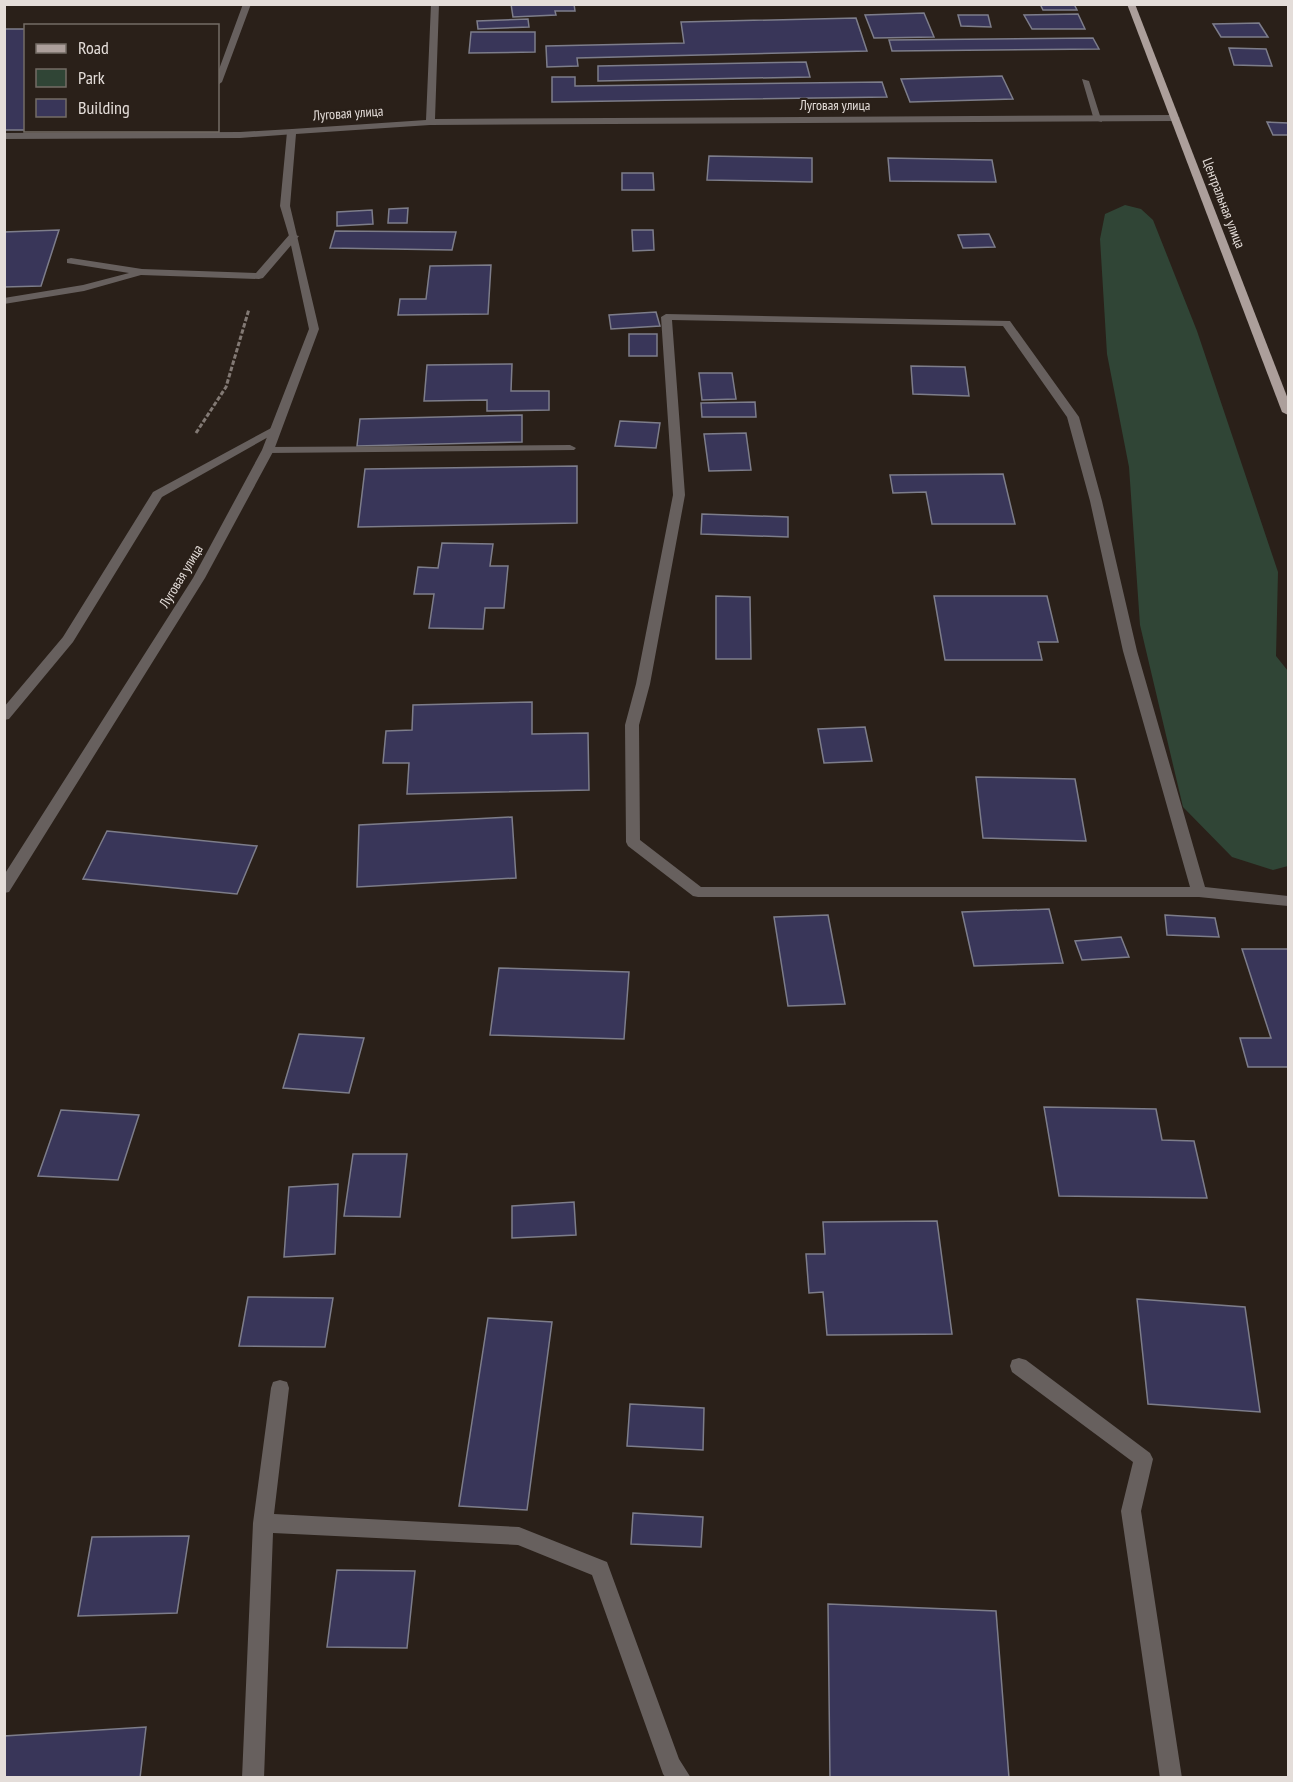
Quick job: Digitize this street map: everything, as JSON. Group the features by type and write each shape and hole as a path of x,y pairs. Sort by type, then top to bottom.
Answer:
{"main road":[{"name":"Центральная улица","path":"1131,4 1288,412"}],"street":[{"path":"219,79 247,4"},
{"path":"430,122 435,4"},
{"path":"1085,81 1099,120"},
{"name":"Луговая улица","path":"4,888 199,578 268,450 314,328 294,236 285,206 292,132 430,122 1175,118"},
{"path":"4,136 292,132"},
{"path":"71,261 142,272 259,276 294,236"},
{"path":"4,301 84,288 142,272"},
{"path":"1199,892 1130,651 1096,501 1073,417 1006,323 666,317 679,495 643,684 632,725 633,842 698,892 1199,892 1288,901"},
{"path":"4,716 68,639 157,495 275,429"},
{"path":"268,450 570,448"},
{"path":"1019,1365 1143,1459 1131,1511 1171,1778"},
{"path":"252,1778 263,1523 280,1388"},
{"path":"263,1523 519,1536 600,1569 671,1766 680,1778"}],"path":[{"path":"195,436 226,387 259,276"}],"green space":[{"path":"1125,205 1141,209 1153,220 1197,331 1278,572 1276,656 1288,671 1288,866 1273,870 1232,857 1183,807 1140,625 1129,467 1107,354 1100,239 1105,214"}],"building":[{"path":"511,4 574,4 575,11 555,11 556,15 513,17"},
{"path":"1040,4 1074,4 1077,10 1043,10"},
{"path":"924,13 934,37 874,38 865,15"},
{"path":"1078,14 1085,29 1032,29 1024,15"},
{"path":"958,15 988,15 991,27 961,26"},
{"path":"856,18 867,51 577,58 578,66 547,67 546,46 684,43 681,22"},
{"path":"528,19 529,27 478,29 477,21"},
{"path":"1259,23 1268,37 1221,37 1213,24"},
{"path":"4,29 24,29 24,130 4,130"},
{"path":"471,32 535,32 535,52 469,53"},
{"path":"1093,38 1099,49 892,51 889,40"},
{"path":"1229,48 1266,49 1272,66 1234,65"},
{"path":"806,62 810,77 598,81 598,66"},
{"path":"1002,76 1013,99 910,102 901,79"},
{"path":"552,77 575,77 575,86 882,82 887,97 552,102"},
{"path":"1267,122 1288,123 1288,135 1273,135"},
{"path":"709,156 812,158 812,182 707,180"},
{"path":"888,158 992,160 996,182 890,181"},
{"path":"622,173 653,173 654,190 622,190"},
{"path":"408,208 407,223 388,223 389,209"},
{"path":"372,210 373,224 337,226 337,212"},
{"path":"59,230 41,286 4,287 4,232"},
{"path":"632,230 653,230 654,250 633,251"},
{"path":"335,231 456,232 452,250 330,248"},
{"path":"989,234 995,247 963,248 958,235"},
{"path":"491,265 488,314 398,315 400,299 426,299 430,266"},
{"path":"656,312 660,326 611,329 609,315"},
{"path":"629,334 657,334 657,356 629,356"},
{"path":"512,364 511,391 549,391 549,410 487,411 487,400 424,401 427,365"},
{"path":"911,366 965,367 969,396 913,394"},
{"path":"699,373 732,373 736,399 702,400"},
{"path":"755,402 756,417 702,417 701,403"},
{"path":"522,415 522,442 357,446 360,419"},
{"path":"620,421 660,423 656,448 615,446"},
{"path":"746,433 751,470 709,471 704,434"},
{"path":"577,466 577,523 358,527 365,469"},
{"path":"1003,474 1015,524 932,524 926,492 893,493 890,475"},
{"path":"702,514 788,517 788,537 701,534"},
{"path":"442,543 493,544 490,566 508,566 504,608 485,608 483,629 429,628 434,594 414,594 418,567 438,568"},
{"path":"716,596 750,597 751,659 716,659"},
{"path":"934,596 1047,596 1058,642 1038,642 1042,660 945,660"},
{"path":"532,702 532,734 588,733 589,790 407,794 409,763 383,763 386,731 412,730 413,705"},
{"path":"865,727 872,761 824,763 818,729"},
{"path":"976,777 1075,779 1086,841 983,838"},
{"path":"512,817 516,878 357,887 359,825"},
{"path":"107,831 257,846 237,894 83,879"},
{"path":"1049,909 1063,963 974,966 962,912"},
{"path":"828,915 845,1004 788,1006 774,917"},
{"path":"1165,915 1215,918 1219,937 1167,935"},
{"path":"1121,937 1129,957 1082,960 1075,941"},
{"path":"1242,949 1288,949 1288,1067 1248,1067 1240,1038 1271,1038"},
{"path":"499,968 629,972 624,1039 490,1035"},
{"path":"299,1034 364,1038 349,1093 283,1088"},
{"path":"1044,1107 1156,1109 1162,1140 1194,1141 1207,1198 1059,1196"},
{"path":"61,1110 139,1115 118,1180 38,1176"},
{"path":"353,1154 407,1154 400,1217 344,1216"},
{"path":"338,1184 335,1254 284,1257 289,1187"},
{"path":"574,1202 576,1235 512,1238 512,1206"},
{"path":"937,1221 952,1334 827,1335 823,1292 809,1293 806,1254 825,1254 823,1222"},
{"path":"248,1297 333,1298 325,1347 239,1346"},
{"path":"1137,1299 1245,1307 1260,1412 1148,1404"},
{"path":"488,1318 552,1322 527,1510 459,1506"},
{"path":"630,1404 704,1408 703,1450 627,1446"},
{"path":"633,1513 703,1517 701,1547 631,1544"},
{"path":"189,1536 177,1613 78,1616 92,1537"},
{"path":"337,1570 415,1571 407,1648 327,1647"},
{"path":"828,1604 996,1611 1009,1778 830,1778"},
{"path":"146,1727 140,1778 4,1778 4,1736"}]}
